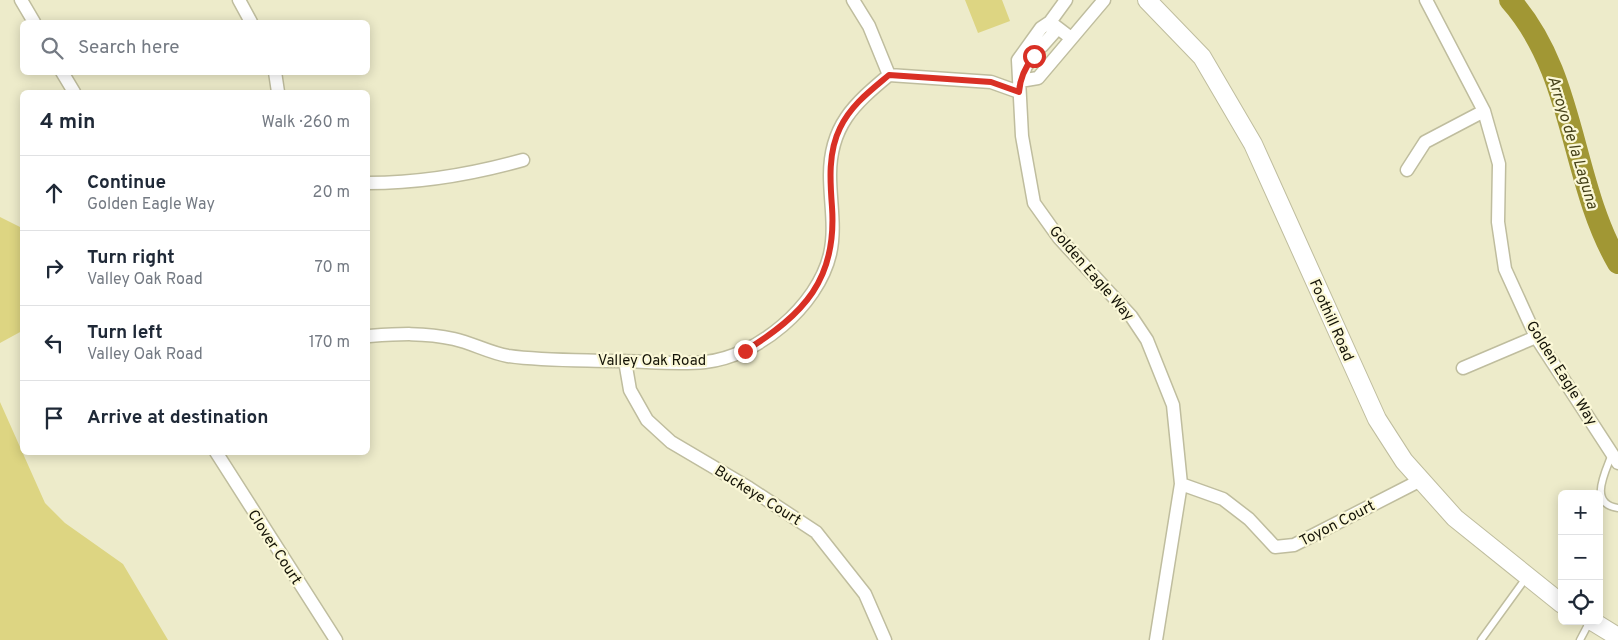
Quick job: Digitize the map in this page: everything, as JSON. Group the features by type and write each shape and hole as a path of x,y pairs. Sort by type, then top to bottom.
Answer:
{"main road":[{"name":"Foothill Road","path":"1147,0 1202,57 1253,144 1377,419 1404,461 1455,518 1527,578 1558,601"},
{"path":"1598,625 1618,636"}],"street":[{"path":"21,0 33,20"},
{"path":"239,0 251,20"},
{"path":"853,0 869,26 889,75 991,82 1019,86 1038,78 1104,0"},
{"name":"Golden Eagle Way","path":"1019,86 1026,66 1054,25 1066,0"},
{"name":"Golden Eagle Way","path":"1426,0 1484,111 1499,164 1498,222 1505,269 1536,337 1615,458"},
{"path":"1054,25 1071,38"},
{"name":"Golden Eagle Way","path":"1054,25 1041,28 1018,60 1022,136 1034,203 1059,238 1131,316 1147,340 1173,405 1180,484 1156,640"},
{"path":"64,75 73,90"},
{"path":"275,75 278,90"},
{"name":"Valley Oak Road","path":"370,336 416,333 455,339 505,355 528,358 706,362 745,351 791,318 823,278 830,253 833,222 830,174 832,152 840,128 858,101 889,75"},
{"path":"1407,170 1425,142 1484,111"},
{"path":"370,183 394,183 479,172 523,160"},
{"path":"1463,368 1536,337"},
{"name":"Buckeye Court","path":"625,361 630,390 647,420 671,442 749,488 816,532 866,594 885,640"},
{"name":"Clover Court","path":"218,455 336,640"},
{"name":"Toyon Court","path":"1180,484 1223,499 1249,519 1276,546 1294,545 1421,480"}],"lane":[{"path":"1615,458 1600,492 1602,502 1607,507 1618,508"},
{"path":"1481,640 1527,578"},
{"path":"1580,640 1589,625"}],"shaded area":[{"path":"965,0 1002,0 1010,21 978,33"},
{"path":"0,217 20,227 20,332 0,343"},
{"path":"0,402 20,447 20,455 24,455 45,503 65,523 123,564 168,640 0,640"}],"waterway":[{"name":"Arroyo de la Laguna","path":"1510,0 1532,29 1548,61 1561,94 1590,197 1602,231 1618,263"}],"route":[{"path":"745,351 766,338 791,318 823,278 830,253 833,222 830,174 832,152 840,128 858,101 889,75 991,82 1019,92 1020,81 1026,66 1034,56"}]}
